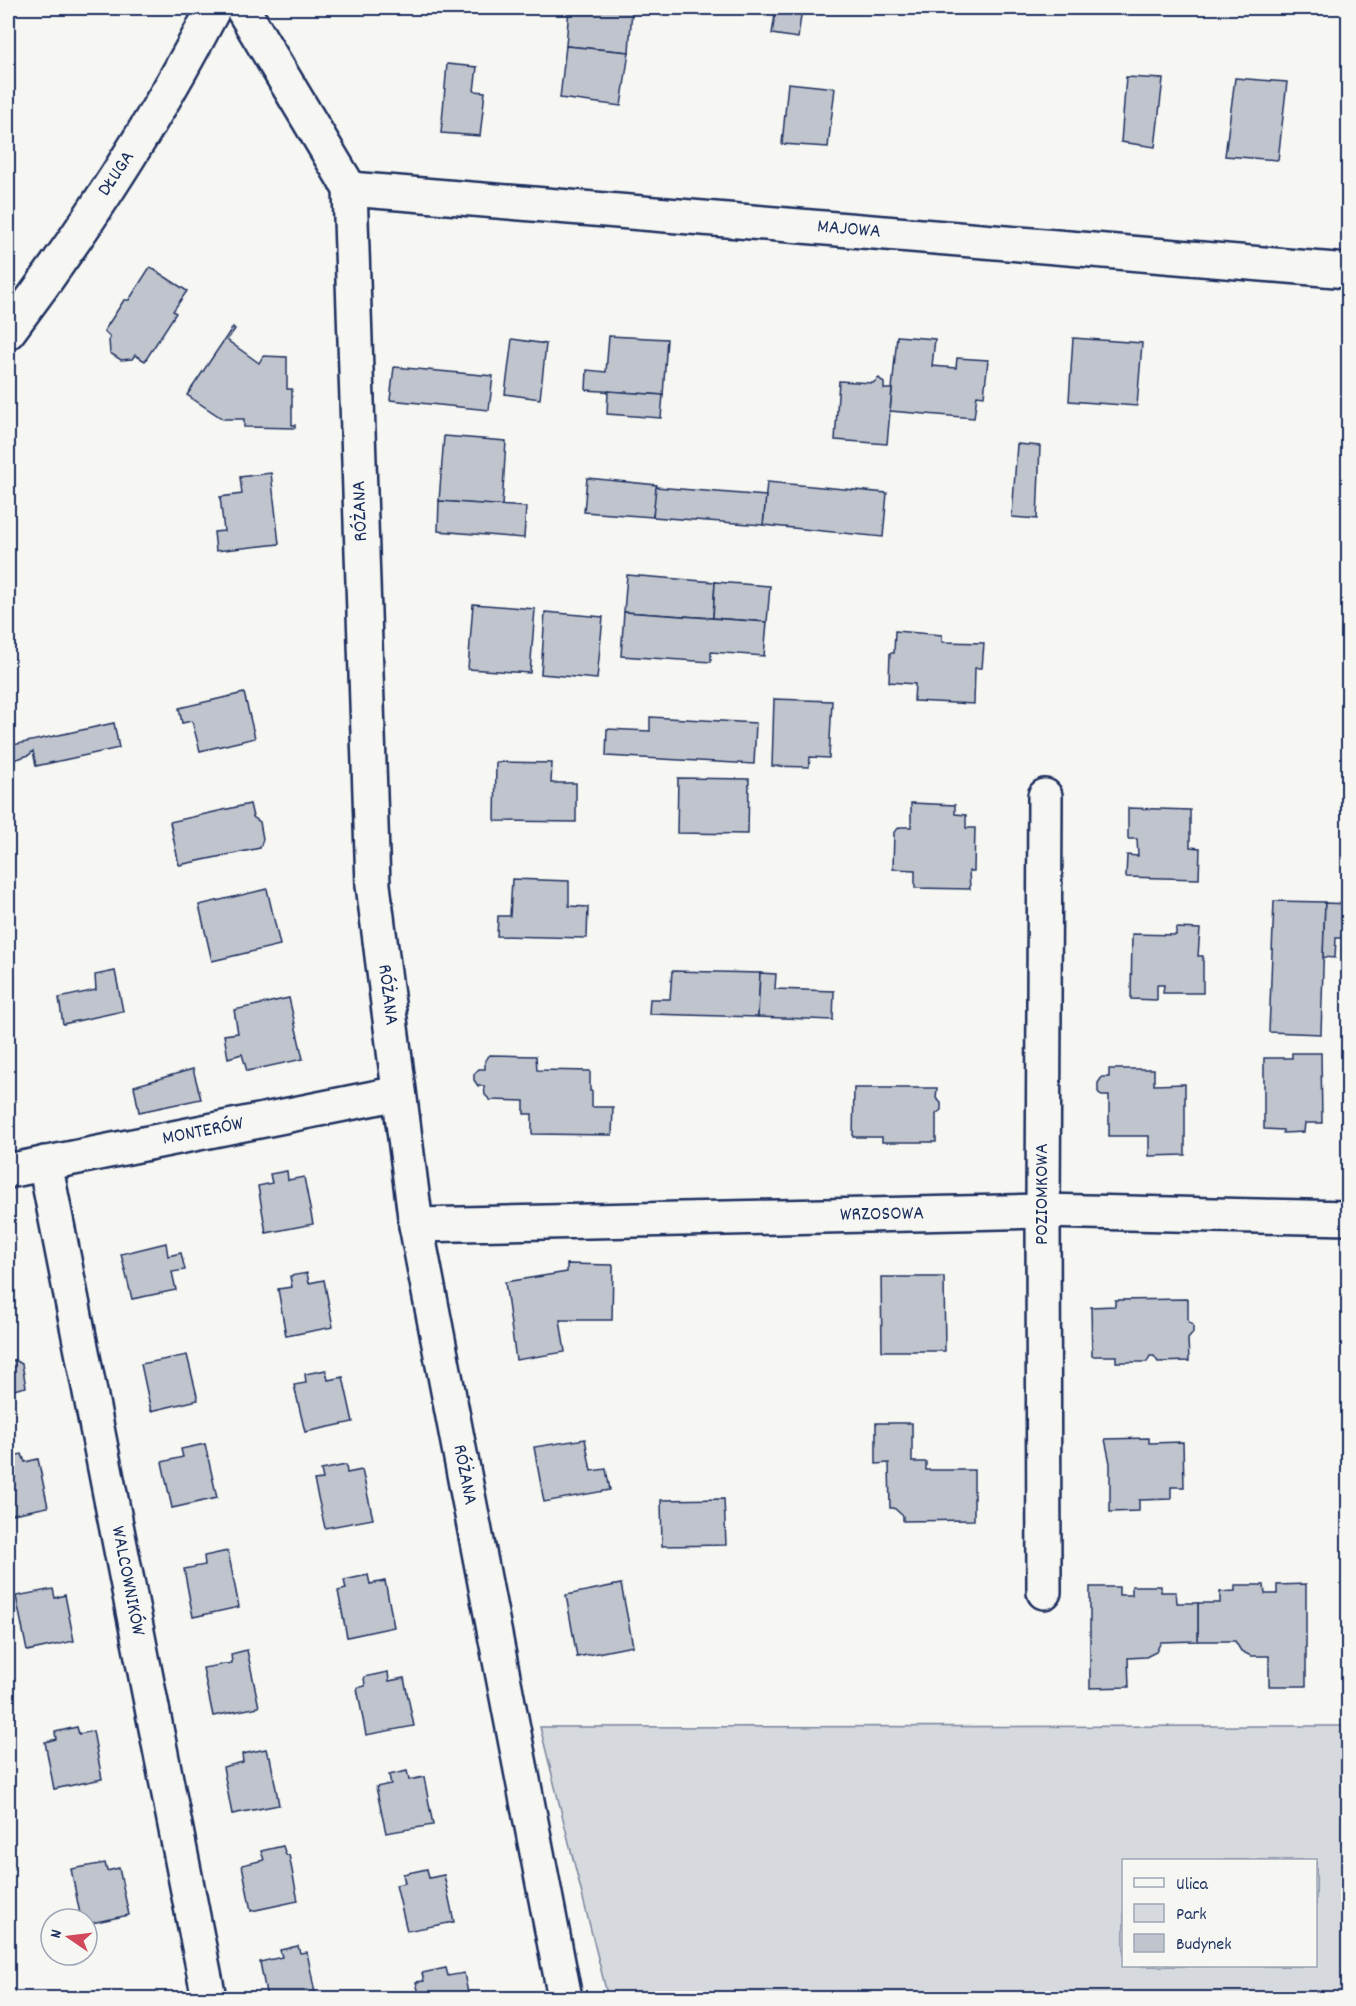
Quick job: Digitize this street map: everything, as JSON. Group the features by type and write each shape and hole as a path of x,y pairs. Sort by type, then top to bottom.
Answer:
{"street":[{"name":"DŁUGA","path":"8,332 137,146 214,8"},
{"name":"RÓŻANA","path":"242,8 350,189 374,885 416,1225 565,1998"},
{"name":"MAJOWA","path":"350,189 1348,271"},
{"name":"POZIOMKOWA","path":"1044,1592 1045,796"},
{"name":"MONTERÓW","path":"8,1171 399,1093"},
{"name":"WALCOWNIKÓW","path":"45,1163 209,1998"},
{"name":"WRZOSOWA","path":"416,1225 1043,1211 1348,1218"}],"green space":[{"path":"1348,1726 1348,1998 608,1998 540,1727"}],"building":[{"path":"569,8 632,8 629,52 566,46"},
{"path":"776,8 802,8 798,38 772,34"},
{"path":"566,46 629,52 621,106 560,98"},
{"path":"447,64 477,67 474,91 485,92 480,136 441,133"},
{"path":"1126,77 1163,79 1155,147 1121,142"},
{"path":"1235,78 1287,82 1278,160 1225,156"},
{"path":"788,83 835,88 828,147 782,144"},
{"path":"150,267 187,291 173,311 176,313 145,361 135,355 132,359 121,360 110,353 110,337 104,331 124,300 129,300"},
{"path":"233,327 235,329 227,340 259,363 263,356 287,357 287,389 292,389 292,425 295,425 295,428 244,427 244,419 223,419 187,395"},
{"path":"609,336 667,339 663,395 586,390 587,370 606,372"},
{"path":"897,336 935,339 932,366 956,368 957,358 988,360 984,396 977,395 974,418 890,411"},
{"path":"1073,338 1142,343 1137,406 1069,401"},
{"path":"512,339 546,344 540,399 505,394"},
{"path":"394,367 493,376 489,410 390,400"},
{"path":"879,378 884,383 884,389 892,389 887,444 835,440 839,381 873,383"},
{"path":"608,391 663,395 661,418 607,414"},
{"path":"444,436 506,441 502,506 439,501"},
{"path":"1017,444 1040,446 1037,519 1012,517"},
{"path":"271,473 279,544 216,551 214,532 224,531 220,497 242,494 240,477"},
{"path":"587,478 657,485 653,517 584,512"},
{"path":"767,482 887,493 883,537 763,525"},
{"path":"656,487 766,496 763,525 653,517"},
{"path":"439,501 526,507 524,538 438,531"},
{"path":"627,575 715,582 713,618 624,612"},
{"path":"715,582 770,586 767,622 713,618"},
{"path":"473,604 535,609 530,673 468,669"},
{"path":"545,612 603,617 597,679 541,674"},
{"path":"624,612 767,622 764,656 711,652 711,662 621,656"},
{"path":"895,631 942,635 942,642 984,643 982,668 975,668 974,704 914,701 915,684 889,682 890,653 894,653"},
{"path":"244,693 255,738 200,751 192,721 182,723 179,708"},
{"path":"774,699 832,701 829,758 810,757 809,767 772,766"},
{"path":"650,717 756,723 754,764 606,756 607,729 650,731"},
{"path":"114,723 119,748 36,766 33,751 29,755 8,762 8,746"},
{"path":"496,762 552,763 551,783 576,783 576,822 495,821"},
{"path":"678,778 749,779 748,834 677,833"},
{"path":"911,803 955,805 955,814 966,815 966,828 975,828 974,871 969,871 970,889 915,888 915,870 893,869 894,832 900,827 911,827"},
{"path":"250,804 253,817 260,822 263,839 260,848 179,865 170,822"},
{"path":"1128,808 1190,810 1190,847 1200,848 1199,879 1126,877 1127,855 1138,856 1137,839 1128,839"},
{"path":"512,879 569,881 569,906 588,907 587,938 497,936 498,916 510,916"},
{"path":"267,889 280,945 212,961 199,905"},
{"path":"1274,901 1325,902 1321,1034 1269,1032"},
{"path":"1325,903 1348,904 1348,938 1336,938 1335,958 1323,957"},
{"path":"1176,928 1200,929 1198,956 1203,956 1203,993 1163,993 1164,985 1157,985 1157,1000 1131,999 1132,934 1176,935"},
{"path":"115,971 123,1011 63,1024 59,998 96,990 95,975"},
{"path":"672,971 760,973 758,1017 649,1014 650,999 670,999"},
{"path":"760,973 776,974 775,989 834,991 833,1020 758,1017"},
{"path":"289,998 303,1059 247,1071 242,1054 228,1058 224,1035 238,1033 234,1010"},
{"path":"1292,1053 1321,1053 1322,1123 1305,1123 1304,1132 1283,1133 1283,1130 1264,1129 1264,1058 1292,1058"},
{"path":"490,1055 536,1056 537,1070 590,1071 592,1107 613,1107 612,1135 532,1134 532,1114 524,1114 524,1101 490,1100 485,1095 484,1086 478,1086 474,1080 474,1074 479,1069 485,1069 485,1060"},
{"path":"193,1069 201,1099 139,1112 134,1086"},
{"path":"1109,1069 1154,1069 1154,1085 1185,1084 1185,1155 1149,1156 1149,1136 1109,1136 1109,1096 1102,1096 1098,1092 1098,1083 1102,1077 1109,1077"},
{"path":"854,1088 937,1088 936,1098 941,1103 941,1110 936,1114 936,1142 882,1142 882,1137 853,1137"},
{"path":"287,1171 288,1180 304,1177 313,1224 266,1233 258,1186 272,1183 270,1174"},
{"path":"166,1243 168,1256 181,1253 185,1270 172,1272 176,1290 132,1299 121,1254"},
{"path":"567,1264 613,1265 612,1320 560,1320 565,1352 516,1360 505,1282 567,1272"},
{"path":"307,1273 309,1283 324,1280 333,1327 286,1336 278,1289 292,1287 290,1276"},
{"path":"881,1277 944,1277 945,1351 882,1351"},
{"path":"1188,1299 1188,1321 1193,1325 1193,1333 1188,1339 1189,1361 1158,1362 1154,1356 1150,1356 1147,1362 1116,1362 1116,1356 1092,1356 1091,1307 1115,1306 1115,1300"},
{"path":"187,1355 198,1400 151,1411 141,1364"},
{"path":"15,1360 22,1364 26,1387 9,1391 11,1402 8,1402 8,1361"},
{"path":"326,1370 328,1380 343,1377 353,1422 305,1432 294,1385 306,1383 305,1374"},
{"path":"876,1423 912,1423 912,1462 926,1462 926,1470 974,1470 974,1520 903,1521 903,1516 894,1508 890,1508 889,1463 876,1464"},
{"path":"1149,1438 1149,1443 1183,1442 1184,1487 1171,1487 1171,1499 1139,1500 1139,1511 1110,1512 1110,1463 1105,1439"},
{"path":"585,1439 591,1471 606,1469 610,1490 544,1502 534,1447"},
{"path":"205,1444 217,1498 172,1508 162,1462 183,1457 181,1449"},
{"path":"22,1454 25,1462 38,1459 48,1507 8,1515 8,1457"},
{"path":"346,1465 347,1473 362,1470 373,1519 325,1528 314,1480 323,1479 321,1470"},
{"path":"724,1499 726,1545 662,1546 661,1500"},
{"path":"228,1551 239,1607 193,1617 184,1569 205,1565 204,1556"},
{"path":"368,1575 370,1584 385,1581 394,1627 347,1637 338,1591 346,1589 344,1580"},
{"path":"621,1584 633,1646 577,1657 566,1595"},
{"path":"1306,1584 1306,1686 1269,1686 1269,1656 1251,1656 1241,1651 1235,1641 1198,1641 1198,1603 1220,1603 1220,1592 1235,1591 1235,1585 1264,1585 1265,1594 1277,1594 1277,1585"},
{"path":"1132,1586 1161,1586 1161,1592 1176,1592 1177,1603 1198,1603 1198,1641 1161,1642 1156,1652 1146,1657 1128,1658 1129,1687 1090,1688 1090,1587 1119,1587 1119,1595 1132,1595"},
{"path":"53,1589 55,1598 65,1595 74,1641 27,1651 16,1596"},
{"path":"247,1650 259,1707 213,1716 203,1668 232,1663 231,1654"},
{"path":"388,1672 389,1681 404,1678 414,1726 366,1735 357,1688 365,1686 364,1677"},
{"path":"77,1727 79,1734 93,1731 102,1779 54,1789 45,1742 56,1739 55,1732"},
{"path":"266,1749 270,1757 279,1805 232,1814 223,1767 243,1762 242,1754"},
{"path":"407,1771 409,1780 424,1777 433,1825 386,1833 376,1787 391,1784 389,1775"},
{"path":"283,1846 286,1855 289,1855 298,1901 251,1911 242,1865 264,1860 261,1851"},
{"path":"105,1863 107,1871 119,1868 129,1915 99,1921 99,1907 79,1907 71,1869"},
{"path":"427,1869 429,1878 444,1875 454,1922 407,1931 396,1885 405,1883 403,1874"},
{"path":"298,1946 300,1953 307,1952 316,1998 267,1998 260,1962 282,1957 280,1950"},
{"path":"446,1968 448,1976 464,1973 469,1998 420,1998 416,1982 424,1981 422,1973"}]}
